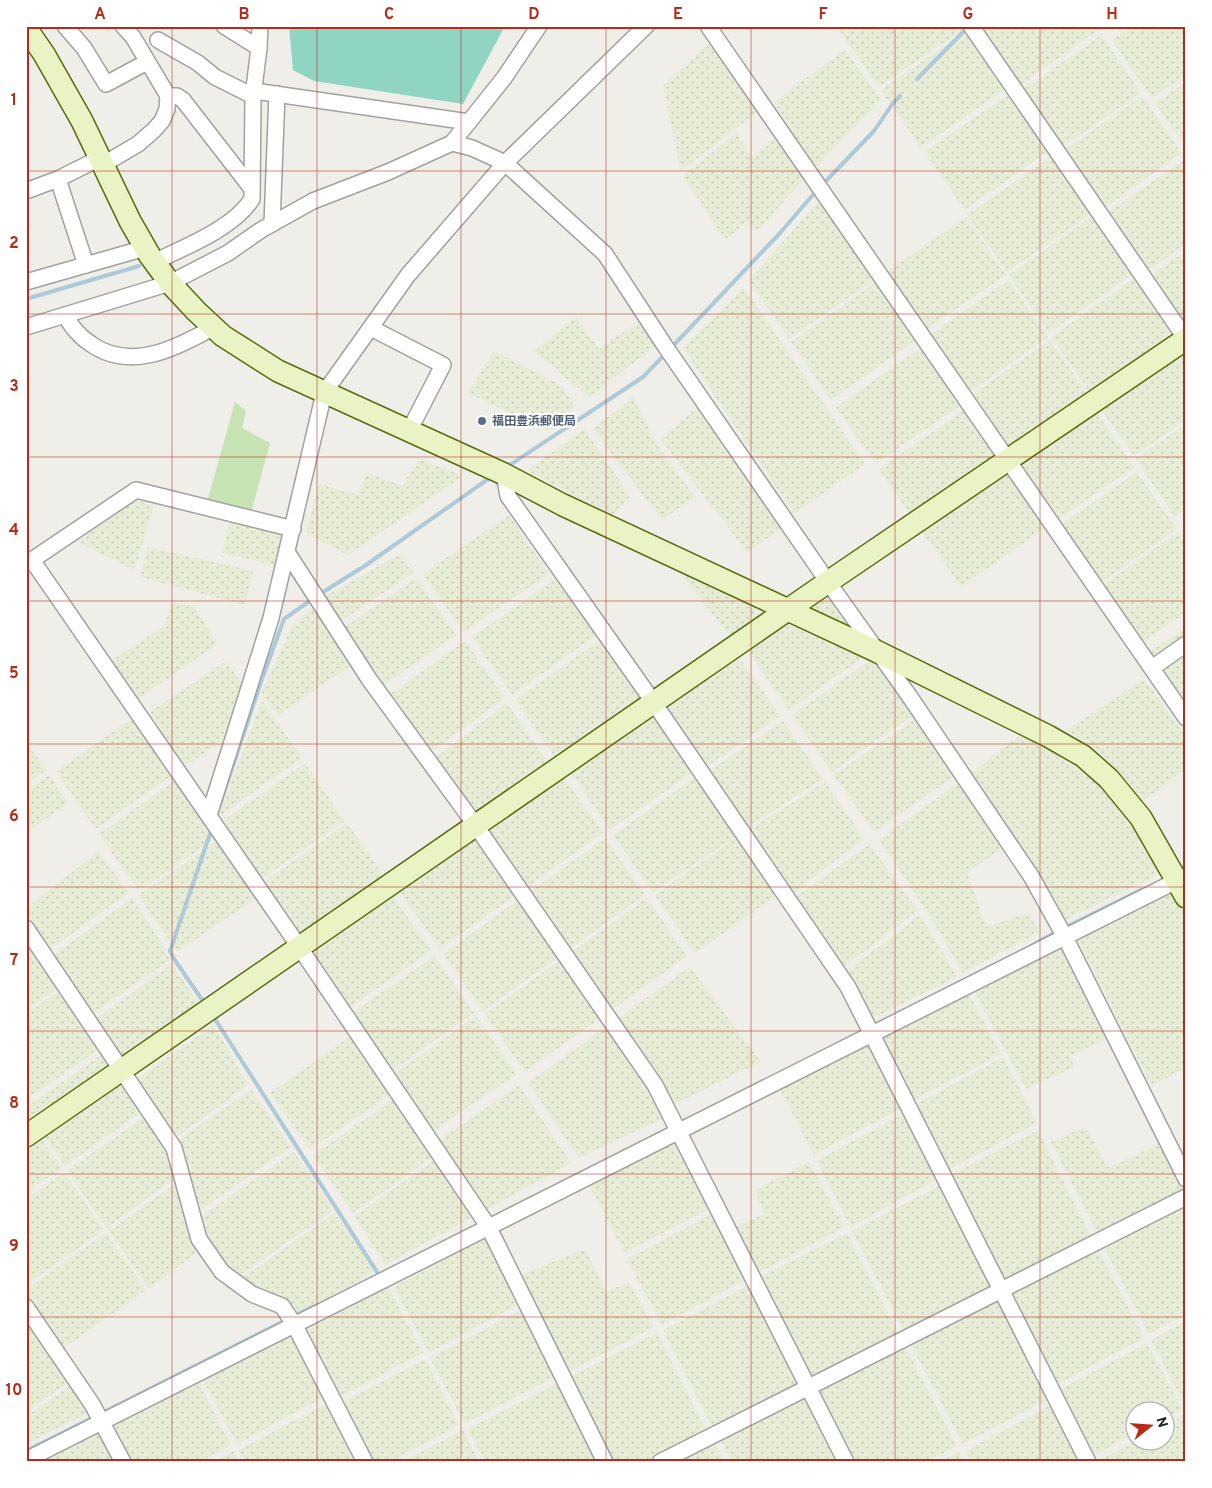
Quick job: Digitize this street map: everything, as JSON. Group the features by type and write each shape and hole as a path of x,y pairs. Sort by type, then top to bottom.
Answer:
{"street":[{"path":"65,26 84,48 106,84 148,63 160,33 215,77 253,93 277,94 469,122"},
{"path":"26,191 102,161 138,144 162,121 167,109 168,96 133,37 123,26"},
{"path":"224,26 259,48"},
{"path":"26,282 86,265 150,255 228,225 246,210 252,200 253,93 260,26"},
{"path":"26,327 170,283 228,254 272,224 313,201 388,172 452,143 504,78 539,26"},
{"path":"209,815 271,618 324,393 408,275 504,163 646,26"},
{"path":"708,26 1186,718"},
{"path":"26,1136 789,611 828,582 1186,339 971,26"},
{"path":"26,1460 1065,937 1183,884 1141,818 1109,779 1083,756 1048,736 876,651 563,505 504,474 278,371 231,341 196,311 170,283 150,255 130,221 78,113 29,31"},
{"path":"272,224 277,94"},
{"path":"168,96 177,96 183,100 252,189"},
{"path":"452,143 472,148 504,163 605,254 665,346 1031,876 1065,937 1186,1178"},
{"path":"58,179 86,265"},
{"path":"65,316 79,335 99,349 117,356 137,357 160,353 188,342 214,327"},
{"path":"370,328 443,366 409,431"},
{"path":"504,474 508,496 654,703 848,987 1088,1462"},
{"path":"293,529 136,490 29,562 209,815 488,1226 605,1462"},
{"path":"287,552 369,679 476,826 655,1085 846,1462"},
{"path":"1152,668 1186,644"},
{"path":"26,928 174,1148 199,1239 222,1272 252,1294 282,1306 294,1324 364,1462"},
{"path":"660,1462 1186,1197"},
{"path":"26,1307 92,1404 123,1462"}],"green space":[{"path":"289,26 505,26 463,104 314,81 293,70"},
{"path":"845,26 964,26 965,28 879,87 839,30"},
{"path":"979,26 1095,26 1098,30 1013,90"},
{"path":"1133,26 1186,26 1186,75 1152,98 1112,40"},
{"path":"966,31 1006,88 921,148 881,90"},
{"path":"1101,35 1141,93 1055,152 1016,95"},
{"path":"710,43 757,112 681,171 663,86"},
{"path":"845,50 881,100 815,168 774,102"},
{"path":"1186,82 1186,147 1155,103"},
{"path":"1010,93 1050,150 965,210 925,152"},
{"path":"1142,96 1182,153 1097,213 1057,155"},
{"path":"736,133 752,158 776,138 804,179 757,231 747,222 725,240 683,176"},
{"path":"1053,155 1093,213 1007,272 967,215"},
{"path":"1186,158 1186,244 1143,274 1103,216"},
{"path":"819,201 874,280 789,339 749,280"},
{"path":"1094,215 1134,273 1049,333 1009,275"},
{"path":"966,217 1006,275 920,334 880,277"},
{"path":"1186,251 1186,336 1145,279"},
{"path":"1136,277 1176,334 1091,394 1051,337"},
{"path":"1008,280 1048,337 963,397 923,340"},
{"path":"876,282 916,340 831,400 791,342"},
{"path":"744,288 865,464 794,514 683,348"},
{"path":"576,317 599,349 640,321 657,345 589,397 534,351"},
{"path":"1050,340 1090,398 1005,457 965,400"},
{"path":"922,347 961,405 876,464 836,407"},
{"path":"1186,349 1186,420 1134,456 1094,399"},
{"path":"494,351 562,386 575,407 548,431 468,393"},
{"path":"633,397 657,445 695,497 662,520 593,429"},
{"path":"235,402 246,411 242,428 270,443 251,513 208,499"},
{"path":"697,407 788,524 747,552 661,440"},
{"path":"1094,409 1134,467 1049,526 1009,469"},
{"path":"964,410 1004,467 919,527 879,469"},
{"path":"1186,424 1186,509 1175,517 1135,459"},
{"path":"584,429 630,496 613,515 527,471"},
{"path":"419,459 463,476 348,555 306,534 319,484 358,495 367,473 402,486"},
{"path":"1006,470 1046,527 961,587 921,530"},
{"path":"1137,472 1177,529 1092,589 1052,531"},
{"path":"136,500 154,506 134,570 78,542"},
{"path":"509,515 549,574 463,632 423,574"},
{"path":"230,519 283,532 276,566 223,553"},
{"path":"1178,532 1186,543 1186,612 1133,649 1093,592"},
{"path":"148,547 253,571 245,605 140,577"},
{"path":"400,554 413,573 335,625 319,600"},
{"path":"678,570 756,607 753,635 732,639"},
{"path":"416,578 456,635 377,690 339,631"},
{"path":"557,578 597,635 512,695 472,637"},
{"path":"834,593 874,650 789,710 749,652"},
{"path":"171,603 194,606 217,644 138,699 110,662 165,625"},
{"path":"316,604 352,665 278,715 261,694 292,627"},
{"path":"1186,627 1186,712 1140,659"},
{"path":"600,640 641,700 555,757 515,700"},
{"path":"465,641 505,698 425,756 383,699"},
{"path":"877,655 917,712 832,772 792,715"},
{"path":"740,659 780,716 704,769 662,708"},
{"path":"226,661 242,684 222,742 185,766 150,712"},
{"path":"1144,679 1186,737 1186,769 1140,803 1101,754 1067,730"},
{"path":"262,701 302,758 217,818 224,801"},
{"path":"507,703 547,761 469,817 430,762"},
{"path":"141,712 181,769 96,829 56,772"},
{"path":"656,712 696,770 610,830 570,772"},
{"path":"919,716 959,773 874,832 834,775"},
{"path":"783,721 823,779 745,829 706,773"},
{"path":"1023,733 1076,768 1115,797 1161,873 1061,922 1008,844 967,873 986,927 1028,913 1040,932 962,973 941,934 879,839 964,779"},
{"path":"26,743 47,770 26,784"},
{"path":"305,763 345,821 260,880 220,823"},
{"path":"184,774 224,832 139,891 99,834"},
{"path":"49,775 68,803 26,833 26,791"},
{"path":"698,775 739,835 653,892 613,835"},
{"path":"563,776 603,833 440,949 400,892"},
{"path":"825,782 864,839 791,895 747,831"},
{"path":"347,823 387,881 302,941 262,883"},
{"path":"226,835 265,892 177,952 138,895"},
{"path":"740,835 780,893 695,953 655,895"},
{"path":"605,838 645,895 483,1011 443,954"},
{"path":"869,844 918,911 841,969 794,898"},
{"path":"98,852 129,893 46,952 26,922 26,908"},
{"path":"1172,892 1186,916 1186,1069 1151,1085 1077,938"},
{"path":"391,893 431,951 346,1010 306,953"},
{"path":"132,898 164,947 170,960 91,1015 51,957"},
{"path":"647,898 687,956 525,1072 485,1014"},
{"path":"920,915 957,977 871,1019 845,972"},
{"path":"26,934 62,986 26,1010"},
{"path":"1063,944 1109,1038 1070,1056 1074,1067 1026,1089 973,989"},
{"path":"434,956 474,1013 389,1073 349,1015"},
{"path":"172,964 211,1022 134,1077 94,1020"},
{"path":"690,967 761,1062 674,1104 640,1066 670,1115 579,1158 528,1083"},
{"path":"63,988 103,1046 26,1100 26,1014"},
{"path":"968,992 1001,1054 912,1101 878,1037"},
{"path":"476,1016 516,1074 431,1133 391,1076"},
{"path":"214,1025 248,1085 175,1138 135,1080"},
{"path":"355,1033 395,1091 310,1150 270,1093"},
{"path":"870,1042 903,1107 814,1155 780,1089"},
{"path":"110,1049 150,1106 65,1166 26,1111 26,1107"},
{"path":"1003,1057 1037,1123 948,1170 915,1105"},
{"path":"519,1085 571,1163 385,1265 355,1216 440,1156 434,1144"},
{"path":"251,1090 291,1147 194,1215 196,1220 294,1152 334,1210 233,1280 204,1247 149,1289 109,1231 183,1178 176,1141"},
{"path":"398,1096 438,1153 353,1213 313,1155"},
{"path":"152,1111 181,1173 107,1228 67,1171"},
{"path":"905,1113 939,1178 851,1227 816,1161"},
{"path":"26,1117 62,1168 26,1192"},
{"path":"1085,1127 1109,1168 1160,1143 1183,1191 1098,1234 1051,1142"},
{"path":"1038,1130 1092,1239 1003,1283 950,1175"},
{"path":"680,1135 718,1204 625,1253 590,1187"},
{"path":"809,1162 844,1227 662,1325 627,1259 719,1210 730,1229 764,1214 755,1190"},
{"path":"64,1173 104,1230 26,1285 26,1199"},
{"path":"941,1185 994,1286 905,1333 852,1231"},
{"path":"1186,1205 1186,1314 1149,1334 1105,1249"},
{"path":"335,1213 375,1270 294,1324 238,1281"},
{"path":"106,1233 146,1290 61,1350 26,1301 26,1289"},
{"path":"847,1233 899,1335 813,1379 760,1277"},
{"path":"486,1237 521,1303 429,1353 394,1287"},
{"path":"1097,1247 1144,1338 1056,1385 1008,1294"},
{"path":"585,1249 606,1292 629,1282 654,1327 561,1376 514,1278"},
{"path":"750,1285 802,1384 714,1430 663,1330"},
{"path":"388,1287 423,1353 332,1401 335,1406 425,1359 459,1425 390,1462 245,1462 239,1450 329,1402 326,1396 237,1444 202,1378 295,1329 299,1335"},
{"path":"999,1297 1051,1398 963,1444 910,1343"},
{"path":"523,1309 558,1375 465,1424 430,1358"},
{"path":"35,1320 75,1378 26,1412 26,1327"},
{"path":"1186,1321 1186,1406 1185,1406 1151,1340"},
{"path":"657,1333 707,1432 648,1462 612,1462 569,1377"},
{"path":"1147,1343 1182,1409 1174,1413 1174,1400 1124,1400 1124,1439 1089,1458 1090,1462 971,1462 966,1451 1058,1401 1055,1392"},
{"path":"904,1344 957,1446 926,1462 852,1462 815,1391"},
{"path":"197,1379 231,1445 200,1462 36,1462"},
{"path":"77,1381 95,1409 26,1444 26,1416"},
{"path":"560,1382 601,1462 485,1462 468,1429"},
{"path":"807,1394 841,1462 732,1462 720,1439"},
{"path":"1184,1415 1186,1462 1096,1462 1124,1447 1124,1450 1174,1450 1174,1420"},
{"path":"463,1430 479,1462 401,1462"},
{"path":"714,1442 724,1462 675,1462"},
{"path":"233,1451 239,1462 213,1462"},
{"path":"959,1452 964,1462 938,1462"}],"waterway":[{"path":"917,79 963,32"},
{"path":"822,185 874,131 900,96"},
{"path":"671,348 780,233 817,190"},
{"path":"26,299 139,266"},
{"path":"505,468 643,377 666,353"},
{"path":"320,594 366,565 491,477"},
{"path":"215,819 284,619 314,598"},
{"path":"205,1004 170,951 212,828"},
{"path":"1178,870 1186,866"},
{"path":"1064,928 1141,890"},
{"path":"1031,946 1058,931"},
{"path":"213,1016 379,1275"},
{"path":"294,1316 317,1305"},
{"path":"100,1414 288,1319"},
{"path":"26,1451 94,1417"}],"place":[{"name":"福田豊浜郵便局","path":"482,421"}]}
